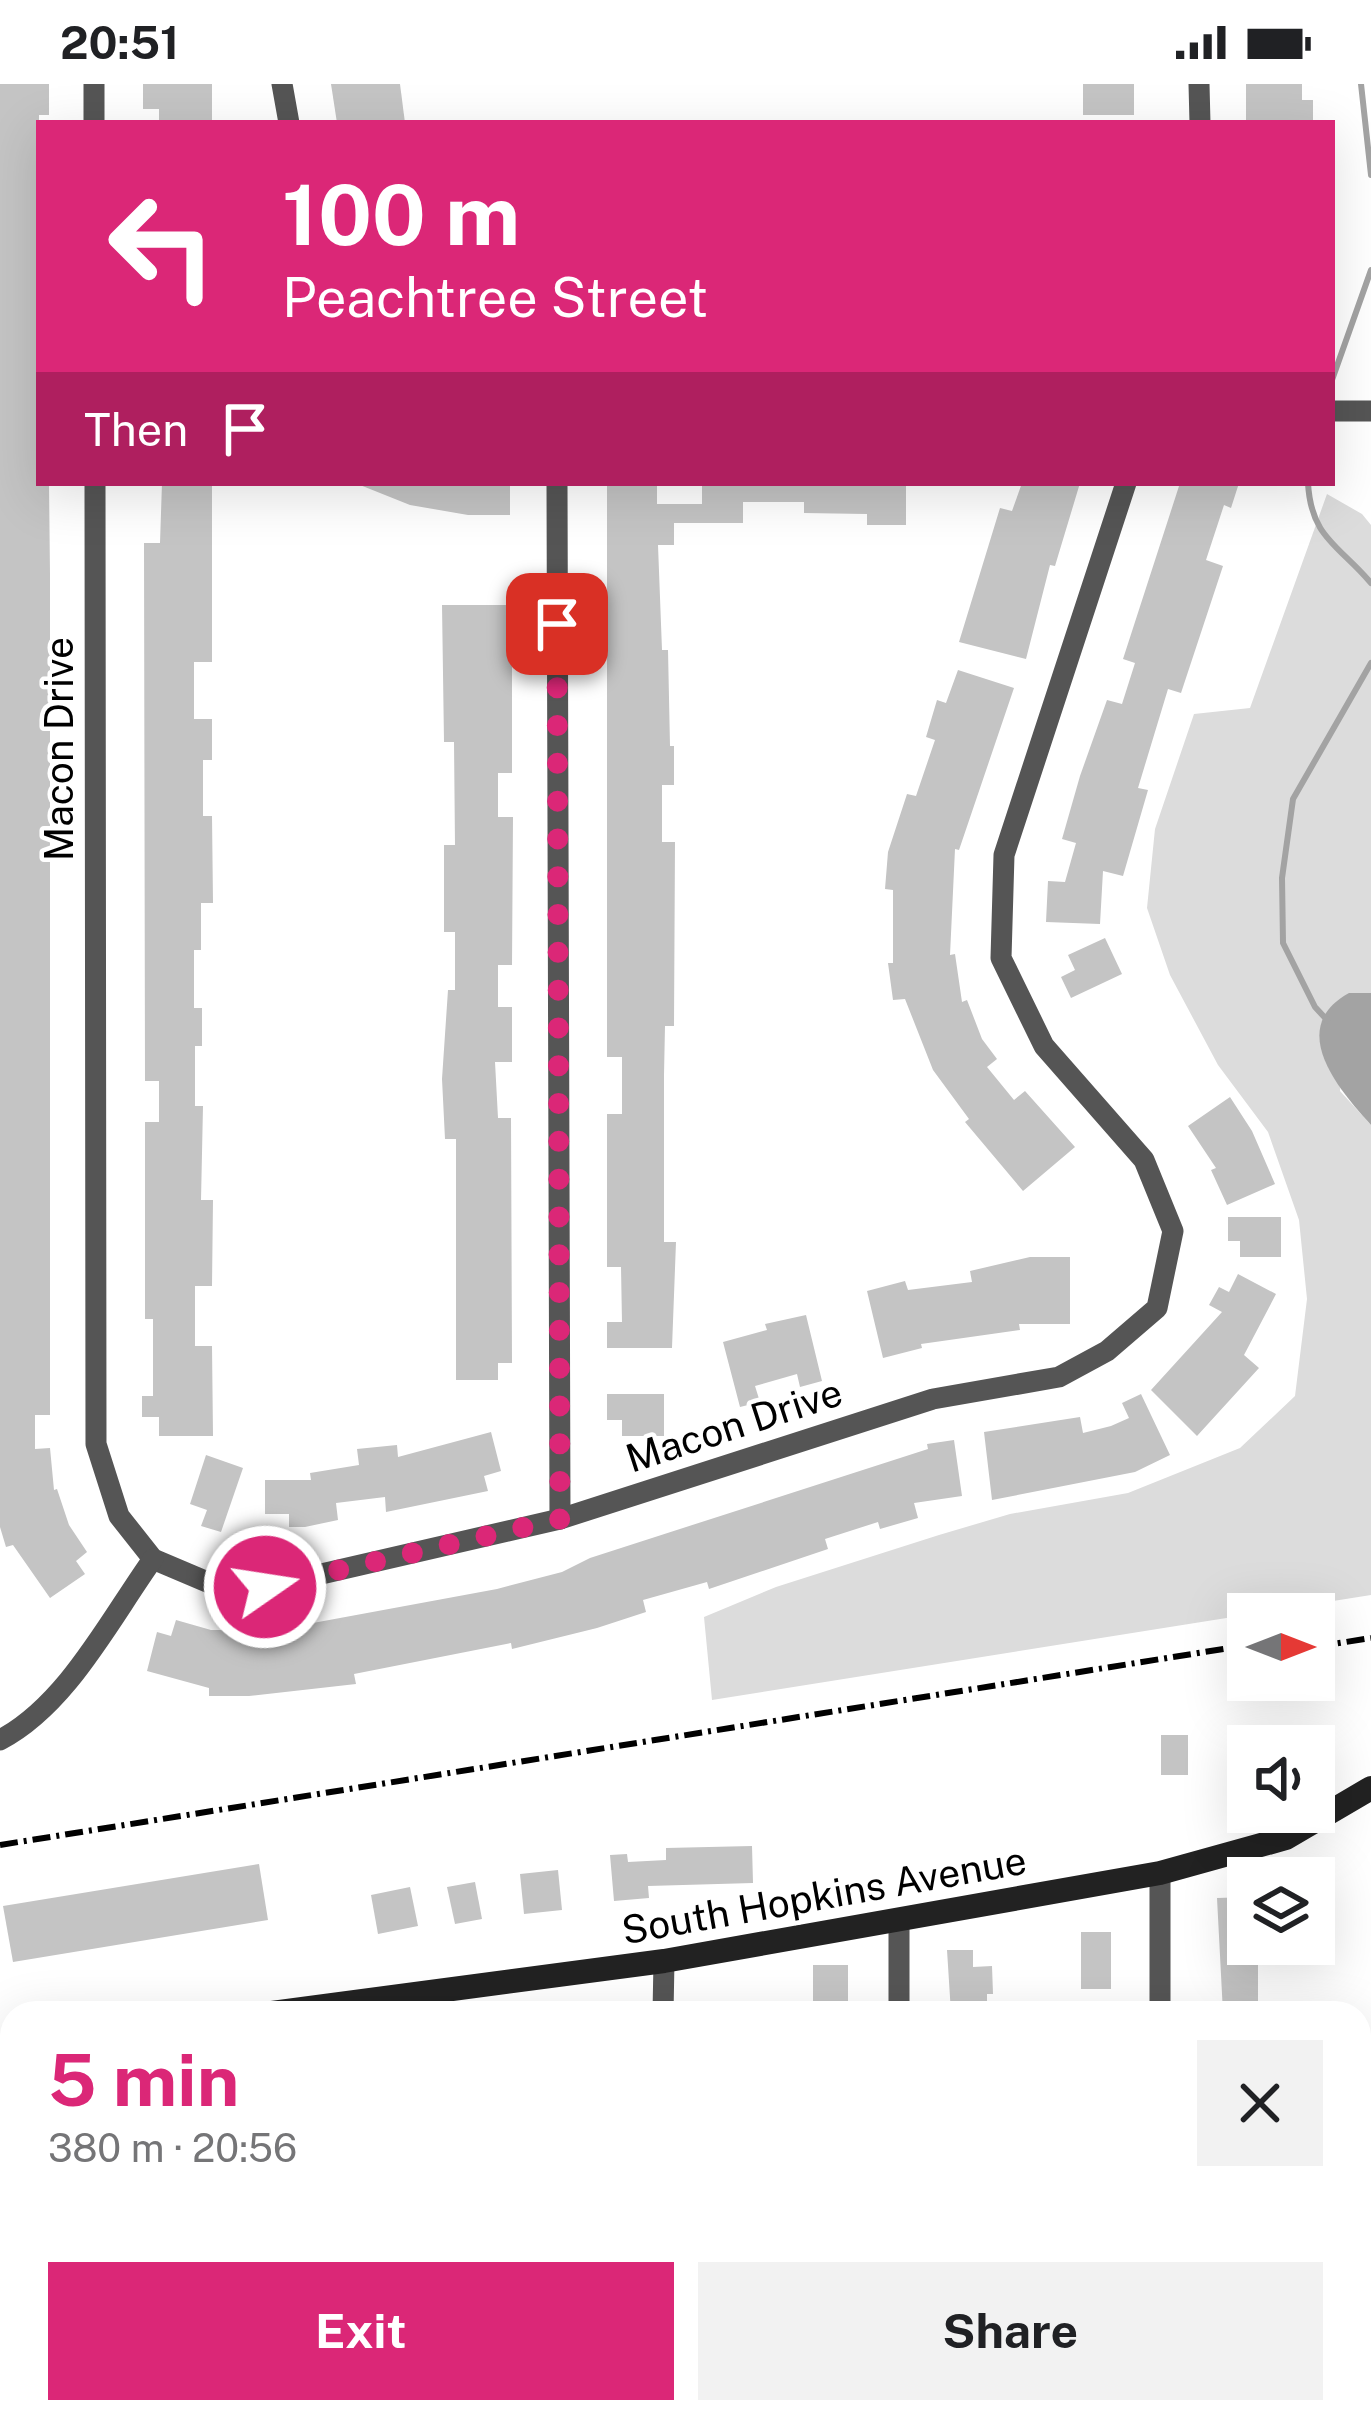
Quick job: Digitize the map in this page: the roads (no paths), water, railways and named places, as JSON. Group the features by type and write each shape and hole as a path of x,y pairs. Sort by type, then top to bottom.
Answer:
{"street":[{"path":"94,84 94,120"},
{"path":"282,84 288,120"},
{"path":"1199,84 1200,120"},
{"path":"1335,411 1371,411"},
{"name":"Macon Drive","path":"95,486 96,1444 119,1516 153,1559 212,1584 265,1587 560,1519 933,1399 1060,1377 1107,1351 1157,1308 1173,1232 1144,1160 1044,1046 1001,958 1004,854 1125,486"},
{"path":"557,486 560,1519"},
{"path":"0,1740 27,1726 63,1684 153,1559"},
{"name":"South Hopkins Avenue","path":"410,2001 1160,1873 1286,1838 1371,1788"},
{"path":"1160,1873 1160,2001"},
{"path":"899,1921 899,2001"},
{"path":"663,2001 664,1961"}],"waterway":[{"path":"1361,84 1371,175"},
{"path":"1335,372 1371,270"},
{"path":"1308,486 1321,529 1371,583"},
{"path":"1328,1021 1315,1007 1283,943 1282,878 1293,799 1371,663"}],"railway":[{"path":"1335,1644 1371,1638"},
{"path":"0,1845 1227,1648"}]}
